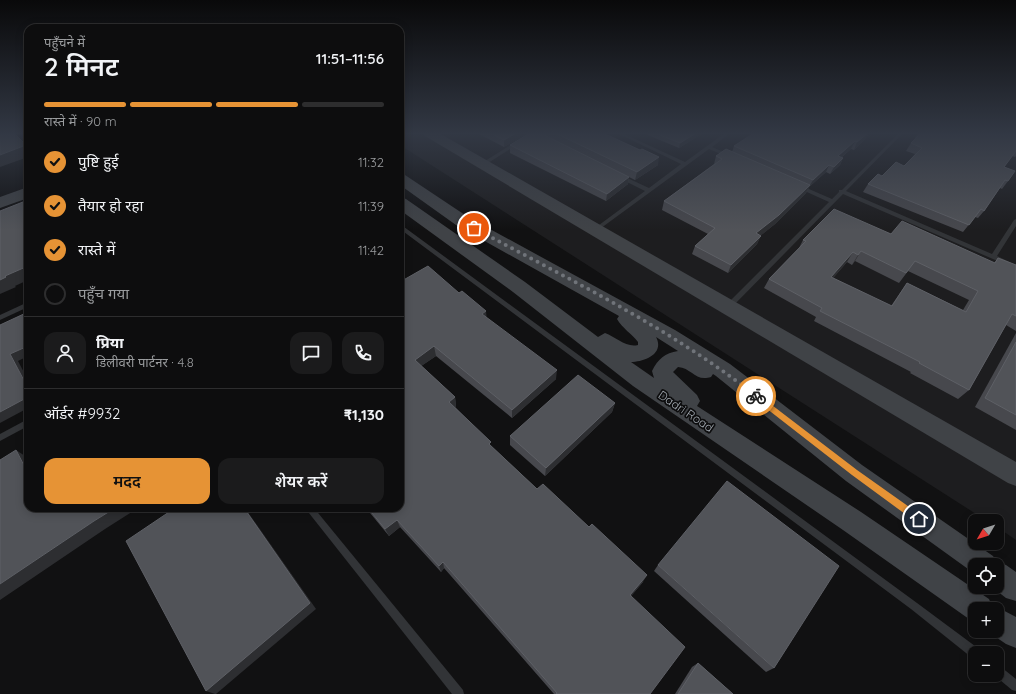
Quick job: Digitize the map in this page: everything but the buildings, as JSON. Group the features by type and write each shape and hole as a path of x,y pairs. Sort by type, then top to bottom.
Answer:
{"main road":[{"path":"492,165 731,304 1016,475"},
{"path":"404,181 462,221 668,335 723,370 822,448 974,558"},
{"path":"0,192 24,183"},
{"path":"0,203 24,194"},
{"name":"Dadri Road","path":"404,205 519,287 640,380 777,471 969,602"},
{"path":"519,287 614,347 628,354 640,354 647,349 648,342 632,323 595,299 576,283"},
{"path":"731,304 1016,460"},
{"path":"777,471 675,390 664,378 662,371 666,363 672,359 682,359 701,369 740,398 822,448"},
{"path":"1004,579 1016,588"},
{"path":"1004,626 1016,634"}],"lane":[{"path":"600,227 683,165"},
{"path":"731,304 867,165"},
{"path":"612,172 648,190"},
{"path":"795,185 832,201"},
{"path":"841,191 1016,267"},
{"path":"993,257 1016,221"},
{"path":"404,229 968,648"},
{"path":"0,318 24,306"},
{"path":"0,438 24,424"},
{"path":"312,512 459,694"},
{"path":"1004,677 1016,686"}],"shaded area":[{"path":"432,165 1016,165 1016,540 1004,532 1004,514 976,514"}],"way so far":[{"path":"474,228 668,335 723,370 756,396"}],"route":[{"path":"756,396 854,473 919,519"}]}
